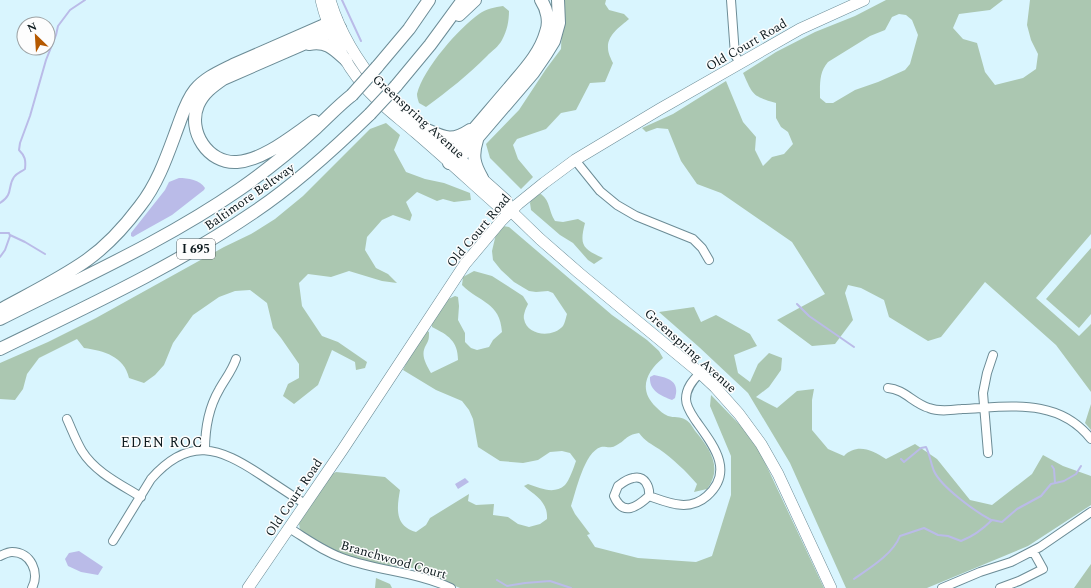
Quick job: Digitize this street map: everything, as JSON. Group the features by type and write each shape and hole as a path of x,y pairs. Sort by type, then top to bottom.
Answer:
{"highway":[{"name":"Baltimore Beltway","path":"0,319 126,256 203,214 278,161 316,129 350,96 409,29 429,0"},
{"name":"Baltimore Beltway","path":"0,349 173,262 256,212 335,148 370,114 396,86 430,45 463,0"},
{"path":"430,45 475,0"},
{"path":"454,158 540,47 547,31 548,23 547,13 541,0"},
{"path":"454,158 478,138 533,73 554,41 559,23 558,0"},
{"path":"334,26 302,45 223,79 210,88 198,104 195,121 197,134 206,150 214,156 230,162 245,161 259,156 280,145 350,96"},
{"path":"0,310 87,260 107,243 130,218 149,192 157,178 168,155 188,100 199,86 227,68 334,26"},
{"path":"302,45 324,43 332,47 346,60"},
{"path":"427,130 446,138 452,138 463,135 479,124"},
{"path":"478,138 474,150 474,156 477,168 482,178"}],"main road":[{"name":"Greenspring Avenue","path":"321,0 334,26 346,60 365,87 386,108 482,178 506,200 511,211"},
{"name":"Greenspring Avenue","path":"330,0 334,26 375,82 392,100 427,130 498,206 511,211 566,262 700,373 740,414 761,444 785,487 831,588"},
{"name":"Old Court Road","path":"248,588 343,449 454,281 480,245 511,211 534,190 575,160 811,23 864,0"}],"street":[{"path":"730,0 735,55 740,63"},
{"path":"575,160 600,191 616,205 636,216 693,239 702,248 709,260"},
{"path":"988,453 983,408 985,383 993,355"},
{"path":"205,450 205,433 210,411 220,389 233,369 236,359"},
{"path":"649,496 667,503 692,505 712,491 719,477 720,463 715,448 694,417 686,400 691,382 700,373"},
{"path":"888,388 899,390 929,408 947,410 1022,406 1048,410 1062,415 1073,422 1091,439"},
{"path":"67,419 77,442 89,461 106,476 140,497"},
{"path":"112,541 151,479 165,464 182,455 205,450 217,452 235,459 304,504"},
{"path":"633,478 638,478 646,482 650,491 649,496 633,507 627,509 622,508 618,504 614,496 618,486 633,478"},
{"path":"942,588 980,572 1011,562 1033,551 1091,512"},
{"name":"Branchwood Court","path":"289,528 322,549 345,559 422,577 451,588"},
{"path":"1000,588 1019,581 1043,569 1033,551"},
{"path":"0,556 14,552 27,558 31,562 34,570 35,577 32,588"}],"green space":[{"path":"563,0 606,0 605,4 609,10 624,14 629,19 615,31 608,43 608,50 613,63 605,82 590,83 576,110 561,113 546,129 517,139 513,145 518,159 533,177 521,189 490,158 486,144 519,110 561,49"},
{"path":"886,0 1003,0 990,10 959,14 953,28 963,39 977,43 985,72 995,85 1023,78 1036,69 1038,54 1031,40 1027,25 1030,0 1091,0 1091,234 1036,298 1079,336 1091,324 1091,392 1056,345 985,282 941,337 928,341 889,317 884,300 861,288 848,285 845,293 853,320 835,344 812,346 777,320 825,294 792,242 721,193 697,184 681,161 668,129 657,128 646,132 642,128 673,114 726,81 743,122 756,137 755,150 763,166 772,157 784,154 793,144 788,132 781,127 776,118 776,103 754,94 743,73 776,52 815,32 855,16","holes":["899,14 906,15 912,20 918,35 910,64 905,70 855,90 833,103 826,103 820,98 820,83 823,70 828,62 870,36 885,30 892,17"]},
{"path":"503,6 509,11 509,18 505,33 499,44 450,89 426,107 419,103 417,94 426,73 452,39 479,14 491,8"},
{"path":"386,123 400,135 394,150 406,172 425,179 444,183 470,193 471,200 454,202 443,199 437,201 417,192 406,202 412,215 410,221 393,215 382,220 367,237 365,250 376,268 388,274 397,283 382,281 349,271 331,277 308,274 299,283 302,306 322,336 338,342 367,362 365,368 356,370 355,362 332,350 318,385 294,404 283,396 288,384 299,378 299,364 273,328 267,303 250,290 235,291 219,297 193,315 173,343 164,365 155,375 144,383 129,378 123,364 112,356 99,351 84,348 77,339 39,358 27,374 23,389 15,400 0,399 0,363 48,342 96,318 224,247 251,234 275,219 303,196 370,129"},
{"path":"541,194 548,203 555,221 563,222 578,219 585,223 582,237 584,246 591,252 603,258 594,264 588,260 573,243 560,235 531,210 530,203 533,195"},
{"path":"503,226 509,227 612,315 647,340 659,351 663,358 652,369 646,381 647,394 650,401 666,415 670,417 682,418 689,422 706,445 713,459 714,474 712,481 707,489 694,492 697,484 688,474 639,433 631,435 613,447 601,447 595,450 585,464 571,506 590,534 587,535 595,547 638,558 696,562 712,556 731,495 731,456 710,406 711,395 742,427 760,452 824,588 460,588 413,568 372,564 346,556 316,542 300,531 299,523 328,476 336,472 385,477 400,490 398,509 400,521 409,529 416,532 426,525 430,518 469,494 468,501 476,505 494,504 493,515 508,517 518,524 529,527 540,524 547,519 546,508 537,496 524,486 528,484 547,490 556,490 561,488 567,483 576,461 570,453 562,451 550,452 538,460 523,463 500,461 478,447 473,419 469,410 462,401 436,390 403,370 419,337 425,330 429,332 429,336 424,349 424,356 431,373 458,360 458,353 451,339 432,327 432,320 446,300 455,296 458,297 458,320 465,333 465,342 471,348 477,350 489,347 493,340 502,332 500,322 493,309 462,285 463,277 474,271 492,276 523,296 528,304 524,314 524,319 526,325 530,329 535,332 547,334 559,330 563,326 567,314 553,293 548,291 529,291 514,282 493,260 492,251 496,234"},
{"path":"1091,248 1091,314 1079,328 1046,299"},
{"path":"694,307 701,322 716,315 750,334 757,346 734,355 738,373 750,382 758,364 769,353 782,358 781,370 769,387 756,397 777,408 797,391 814,389 812,400 812,430 828,449 844,456 854,450 865,449 886,459 915,444 937,459 970,500 992,505 1032,474 1043,455 1063,466 1091,476 1091,505 1028,546 927,588 846,588 790,463 748,393 659,312"},
{"path":"1091,404 1091,430 1085,423"},
{"path":"1091,564 1091,588 1074,588"},
{"path":"376,578 390,584 392,588 375,588"}],"water":[{"path":"179,178 197,181 205,188 172,215 133,237 131,236 131,233 165,190 169,182"},
{"path":"654,375 669,379 675,384 675,398 672,400 656,392 651,386 650,382 650,377"},
{"path":"465,478 469,482 458,489 455,484"},
{"path":"79,551 103,567 98,575 81,572 68,566 65,559 69,553"}],"waterway":[{"path":"0,203 7,197 14,177 25,169 25,158 19,150 20,143 58,26 70,10 85,0"},
{"path":"342,0 361,41"},
{"path":"0,233 9,233 10,236 5,250 0,257"},
{"path":"10,235 45,254"},
{"path":"797,304 809,316 854,347"},
{"path":"901,459 904,462 921,448 926,447 934,471 944,484 968,505 991,520"},
{"path":"1052,466 1054,469 1055,483"},
{"path":"854,579 887,555 897,543 900,536 924,528 938,535 948,536 961,541 978,532 992,520 1002,522 1017,509 1041,496 1051,484 1064,481 1076,474 1081,466"},
{"path":"497,580 507,586 550,581 571,588"}],"district":[{"name":"EDEN ROC","path":"162,442"}]}
